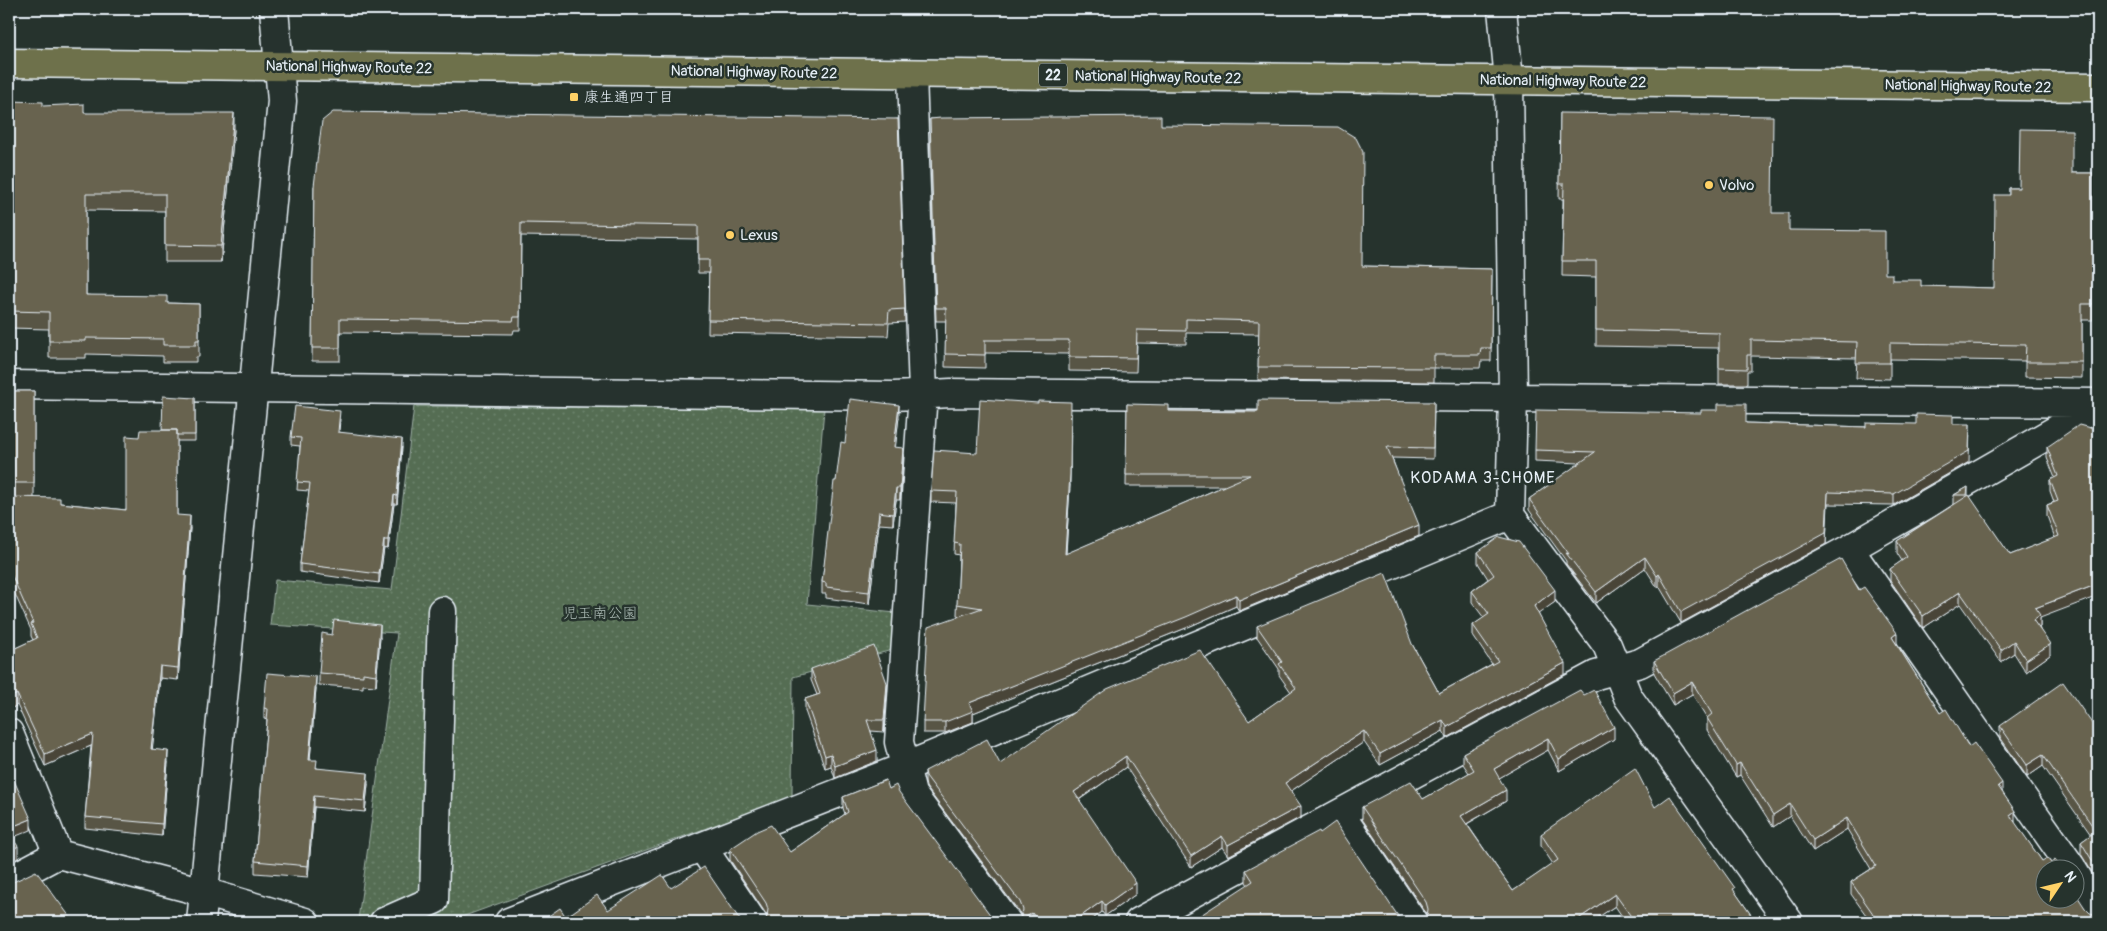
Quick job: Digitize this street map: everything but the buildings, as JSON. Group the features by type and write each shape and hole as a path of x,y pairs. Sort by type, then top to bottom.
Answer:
{"highway":[{"name":"National Highway Route 22","path":"9,63 2098,87"}],"street":[{"path":"201,922 282,100 274,9"},
{"path":"1502,9 1509,80 1513,398 1510,515 1607,645 1628,697 1789,922"},
{"path":"912,74 924,394 899,742 912,794 1007,922"},
{"path":"9,385 254,386 894,396 924,394 1513,398 2098,405"},
{"path":"1140,922 1596,675 1640,663 1849,549 2098,405"},
{"path":"518,921 905,767 1510,515"},
{"path":"1849,549 2065,858"},
{"path":"384,922 434,900 442,611"},
{"path":"9,733 58,854"},
{"path":"1340,814 1414,922"},
{"path":"702,847 753,922"},
{"path":"9,880 58,854 204,892 305,922"},
{"path":"2084,888 2098,911"}],"green space":[{"name":"児玉南公園","path":"414,406 824,409 807,604 896,613 892,650 793,677 792,797 448,922 364,922 358,920 397,633 270,625 275,580 392,590"}],"place":[{"name":"康生通四丁目","path":"574,97"},
{"name":"Volvo","path":"1709,185"},
{"name":"Lexus","path":"730,235"}],"district":[{"name":"KODAMA 3-CHOME","path":"1483,477"}]}
